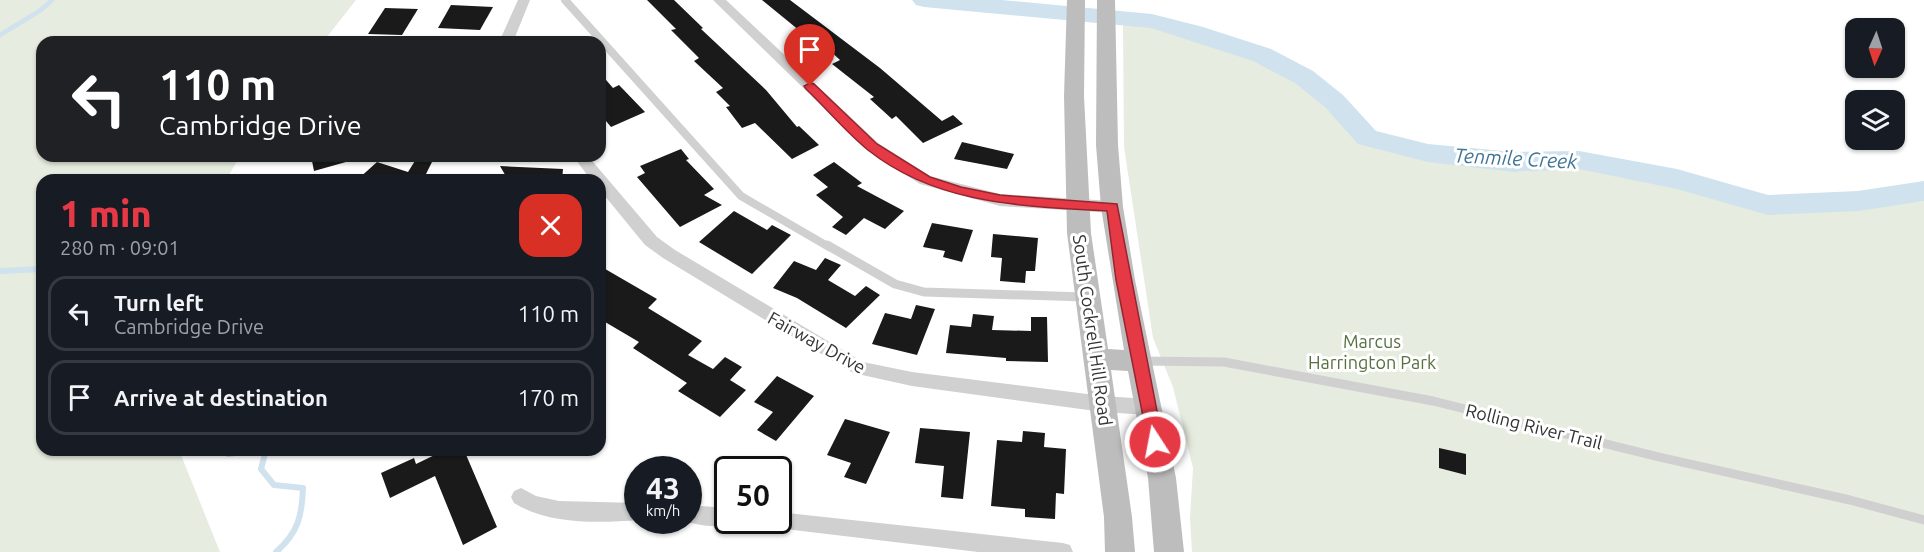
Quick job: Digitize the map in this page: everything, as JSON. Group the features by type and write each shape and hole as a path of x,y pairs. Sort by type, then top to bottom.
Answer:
{"main road":[{"name":"South Cockrell Hill Road","path":"1076,0 1077,205 1120,552"},
{"name":"South Cockrell Hill Road","path":"1106,0 1107,145 1113,207 1123,280 1162,478 1169,552"},
{"path":"1097,359 1140,361"}],"street":[{"path":"508,36 524,0"},
{"path":"719,0 873,147 916,175 960,191 1000,200 1113,207"},
{"name":"Fairway Drive","path":"585,162 595,174"},
{"name":"Fairway Drive","path":"606,187 651,241 669,254 859,368 912,379 1103,404 1148,407"},
{"path":"521,497 529,505 574,511 624,512"},
{"path":"792,523 1063,552"}],"lane":[{"path":"565,0 597,36"},
{"path":"606,46 741,196 895,284 924,292 1088,298"},
{"name":"Rolling River Trail","path":"1140,361 1224,362 1433,401 1659,457 1850,500 1924,520"}],"green space":[{"path":"0,0 356,0 328,36 36,36 36,162 236,162 230,174 36,174 36,456 181,456 220,552 0,552"},
{"name":"Marcus Harrington Park","path":"1123,24 1155,27 1258,58 1298,78 1325,102 1361,141 1426,158 1520,172 1582,167 1678,187 1770,211 1924,201 1924,552 1192,552 1190,518 1193,468 1173,387 1153,338 1124,147"}],"building":[{"path":"647,0 674,0 703,28 701,29 766,90 797,127 799,126 819,145 792,159 755,123 742,128 726,107 730,106 716,92 723,88 694,61 699,58 671,30 676,29"},
{"path":"762,0 790,0 880,68 942,121 953,115 963,124 923,143 896,116 892,119 870,99 874,97 832,64 840,60 816,38 811,40"},
{"path":"451,5 493,7 480,30 438,28"},
{"path":"385,8 418,9 402,35 368,34"},
{"path":"606,80 613,88 619,85 645,112 611,127 606,121"},
{"path":"962,142 1014,154 1007,169 954,159"},
{"path":"681,149 689,159 686,160 714,189 704,195 722,205 680,227 637,177 645,173 640,166"},
{"path":"312,162 346,162 314,171"},
{"path":"377,162 408,172 414,162 432,162 426,174 364,174"},
{"path":"834,162 862,183 857,186 904,211 885,229 864,218 846,235 832,227 843,217 816,195 828,187 813,175"},
{"path":"500,166 563,169 563,174 505,174"},
{"path":"734,211 767,230 772,225 791,235 752,274 699,242"},
{"path":"932,223 973,230 962,262 943,257 945,251 923,247"},
{"path":"993,234 1038,238 1035,271 1026,271 1025,283 1000,281 1002,258 991,257"},
{"path":"825,258 841,265 828,280 855,296 866,286 880,295 846,328 797,298 773,288 794,261 816,270"},
{"path":"606,269 657,299 648,308 702,341 688,355 713,369 725,357 742,367 730,380 746,390 720,417 678,391 687,383 633,348 639,342 606,323"},
{"path":"916,305 935,309 917,355 872,344 885,313 911,319"},
{"path":"973,314 994,316 992,330 1031,331 1031,317 1047,317 1048,362 1006,361 1006,358 946,353 950,325 971,327"},
{"path":"777,376 814,396 776,441 757,430 773,412 754,402"},
{"path":"845,419 890,432 866,484 844,477 851,463 827,455"},
{"path":"920,428 970,432 963,499 941,497 944,466 915,463"},
{"path":"1023,431 1045,433 1044,447 1066,449 1064,494 1056,493 1055,519 1025,517 1025,509 991,506 997,440 1022,442"},
{"path":"1439,448 1466,454 1466,475 1439,468"},
{"path":"433,456 467,456 497,527 463,545 435,476 390,498 381,473 414,458 416,464"}],"waterway":[{"path":"0,35 41,10 52,0"},
{"name":"Tenmile Creek","path":"924,0 1152,21 1194,32 1262,55 1304,77 1334,101 1367,138 1428,153 1514,162 1579,160 1677,179 1768,205 1858,201 1924,191"},
{"path":"0,271 36,269"},
{"path":"264,456 261,469 274,485 303,488 300,516 294,531 276,552"}],"route":[{"path":"810,86 873,147 925,180 1000,200 1113,207 1123,280 1155,442"}]}
